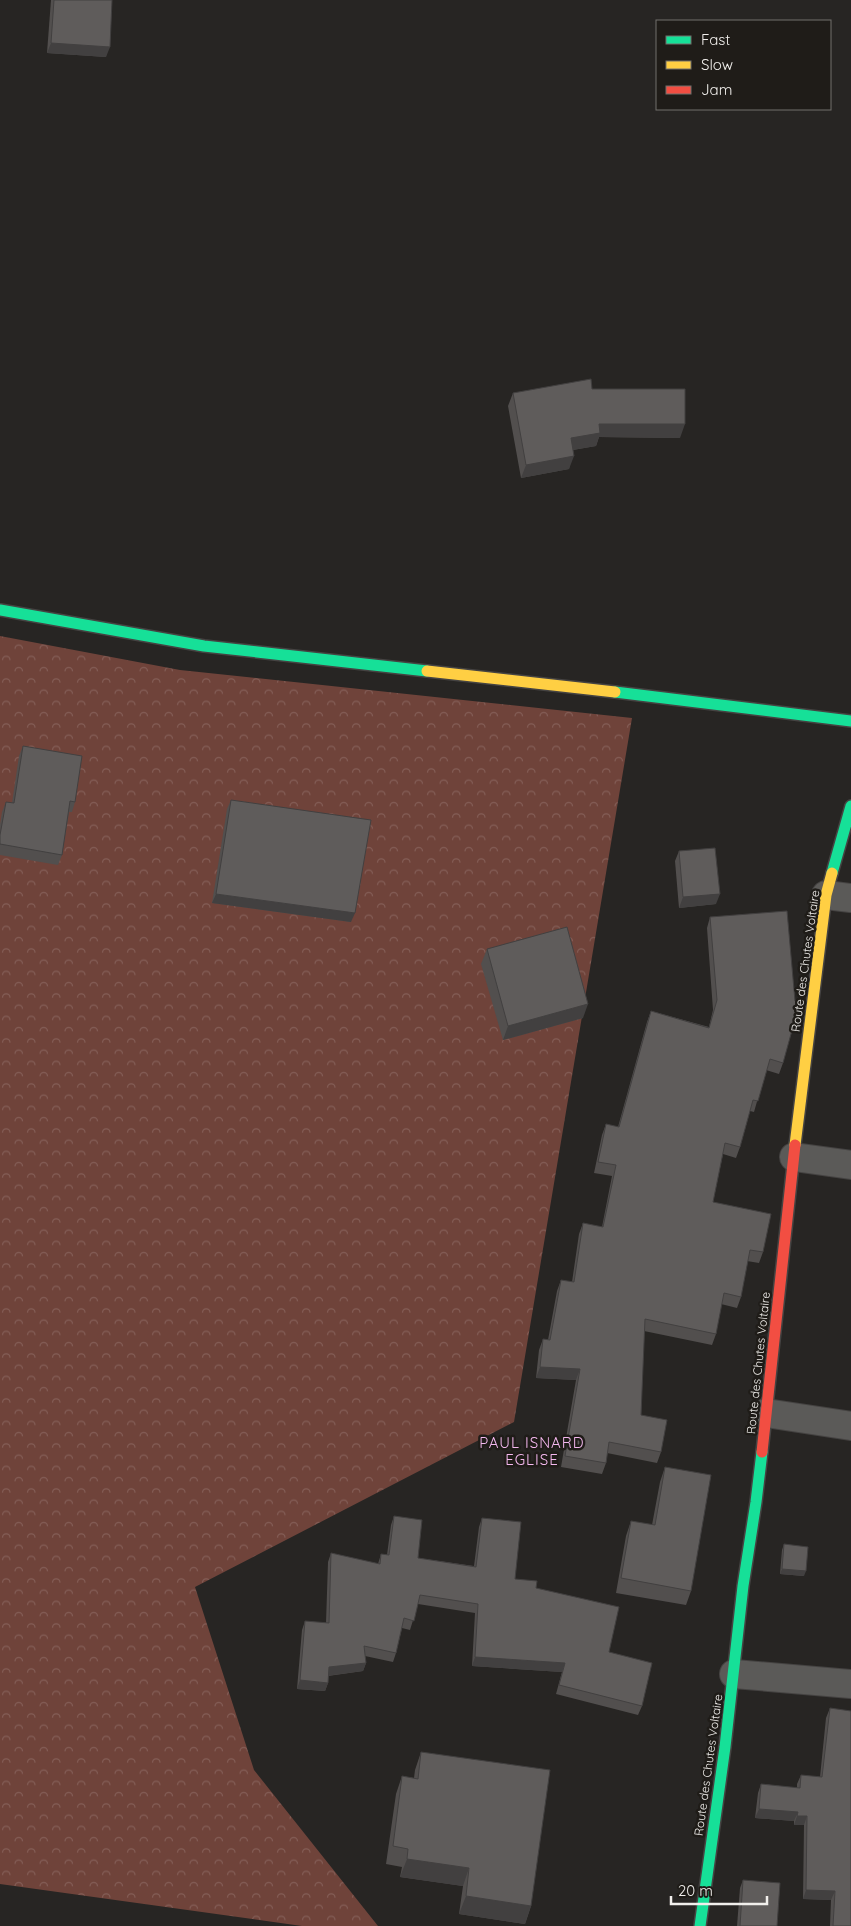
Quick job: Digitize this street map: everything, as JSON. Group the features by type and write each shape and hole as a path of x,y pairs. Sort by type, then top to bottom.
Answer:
{"street":[{"path":"0,610 204,646 698,701 851,721"},
{"name":"Route des Chutes Voltaire","path":"700,1926 734,1674 766,1413 794,1157 839,897 851,806"},
{"path":"794,1157 851,1165"},
{"path":"766,1413 851,1426"},
{"path":"734,1674 851,1684"}],"green space":[{"path":"0,636 180,670 632,718 514,1422 195,1587 254,1770 378,1926 302,1926 0,1884"}],"building":[{"path":"54,0 112,0 110,47 51,43"},
{"path":"591,379 592,389 685,389 685,424 599,424 600,433 571,438 574,456 526,465 513,393"},
{"path":"23,746 82,756 75,802 70,801 62,855 0,844 6,802 14,803"},
{"path":"231,800 371,820 355,913 216,894"},
{"path":"715,848 720,894 683,897 679,851"},
{"path":"787,911 795,1001 800,1002 783,1063 770,1059 758,1101 753,1100 740,1147 725,1143 713,1202 771,1214 763,1252 750,1250 741,1297 724,1293 716,1334 645,1319 641,1415 667,1420 661,1452 609,1442 606,1463 565,1456 580,1369 540,1367 543,1339 550,1340 561,1280 574,1282 583,1223 603,1227 616,1165 598,1162 606,1124 619,1127 651,1011 709,1028 717,1000 710,917"},
{"path":"567,927 588,1004 508,1026 487,949"},
{"path":"665,1467 711,1475 691,1591 621,1578 631,1521 655,1525"},
{"path":"394,1516 422,1520 418,1558 476,1567 482,1518 521,1522 515,1579 537,1581 536,1588 619,1607 609,1652 652,1663 642,1706 559,1685 565,1663 475,1657 478,1604 420,1595 414,1621 404,1618 396,1653 364,1646 366,1663 329,1667 328,1683 300,1680 305,1621 329,1623 331,1553 380,1564 381,1554 389,1555"},
{"path":"784,1544 808,1547 806,1571 782,1569"},
{"path":"830,1708 851,1711 851,1926 833,1926 835,1891 806,1890 807,1816 797,1816 798,1812 759,1809 761,1784 800,1788 801,1775 822,1777"},
{"path":"421,1752 550,1770 531,1906 466,1896 469,1868 407,1859 408,1849 393,1846 402,1776 418,1779"},
{"path":"743,1880 780,1883 777,1926 740,1926"}],"traffic: fast":[{"path":"0,610 204,646 427,671"},
{"path":"615,692 851,721"},
{"path":"832,873 851,806"},
{"path":"700,1926 725,1747 743,1586 762,1452"}],"traffic: slow":[{"path":"427,671 615,692"},
{"path":"795,1145 826,895 832,873"}],"traffic: jam":[{"path":"762,1452 795,1145"}],"district":[{"name":"PAUL ISNARD EGLISE","path":"532,1450"}]}
